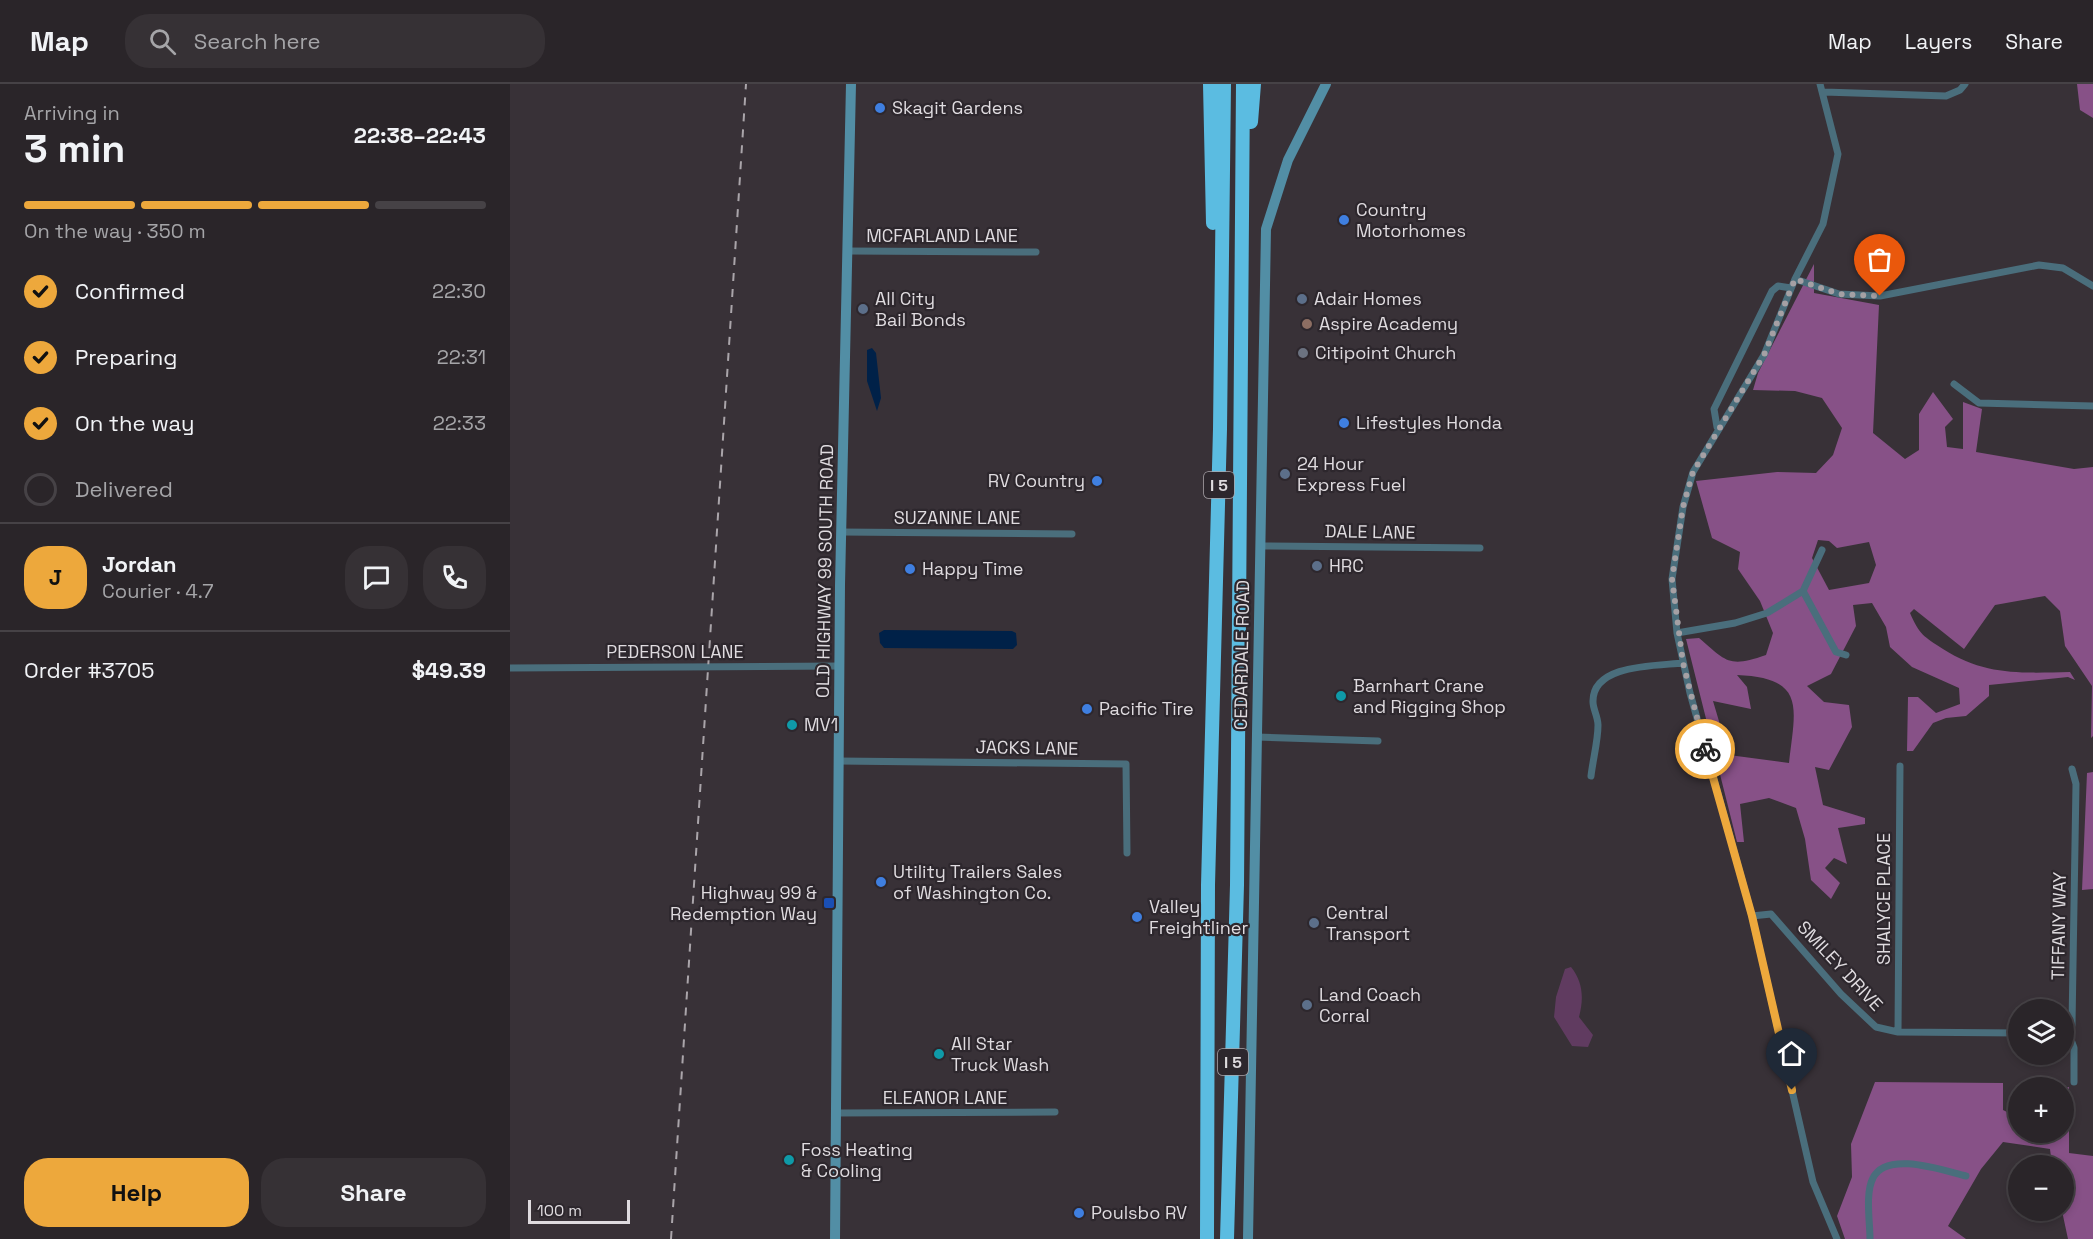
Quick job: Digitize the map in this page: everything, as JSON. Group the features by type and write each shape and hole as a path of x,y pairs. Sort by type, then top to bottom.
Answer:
{"highway":[{"path":"1210,84 1215,360 1220,429"},
{"name":"I 5","path":"1207,1239 1208,885 1220,429 1224,84"},
{"name":"I 5","path":"1227,1239 1237,885 1243,84"},
{"path":"1243,241 1254,84"}],"street":[{"name":"OLD HIGHWAY 99 SOUTH ROAD","path":"836,1239 838,761 851,84"},
{"name":"CEDARDALE ROAD","path":"1248,1239 1266,229 1288,160 1326,84"},
{"path":"1820,84 1824,92 1838,154 1820,231 1795,279 1764,355 1693,472 1683,507 1672,579 1677,633 1683,663 1752,916 1813,1182 1837,1239"},
{"path":"1824,92 1946,96 1960,90 1965,84"},
{"name":"MCFARLAND LANE","path":"848,251 1036,252"},
{"path":"1795,279 1839,294 1880,296 2039,266 2062,268 2093,286"},
{"path":"1718,428 1714,409 1772,291 1778,286 1791,288"},
{"path":"1954,384 1979,403 2093,406"},
{"name":"SUZANNE LANE","path":"841,532 1072,534"},
{"name":"DALE LANE","path":"1260,546 1480,548"},
{"path":"1677,633 1736,623 1767,613 1803,591 1822,550"},
{"path":"1803,591 1836,652 1846,655"},
{"path":"1591,776 1598,723 1593,701 1600,682 1617,672 1683,663"},
{"name":"PEDERSON LANE","path":"510,668 840,666"},
{"path":"1257,736 1378,741"},
{"name":"JACKS LANE","path":"838,761 1126,764 1127,854"},
{"name":"SHALYCE PLACE","path":"1898,1032 1900,766"},
{"name":"TIFFANY WAY","path":"2072,999 2076,784 2073,769"},
{"name":"SMILEY DRIVE","path":"1752,916 1771,914 1841,994 1876,1027 1898,1032 2008,1034"},
{"name":"ELEANOR LANE","path":"837,1113 1054,1112"},
{"path":"1870,1239 1870,1196 1873,1177 1884,1167 1897,1163 1917,1164 1966,1176"}],"shaded area":[{"path":"2077,84 2093,84 2093,118 2080,110"},
{"path":"1814,264 1814,293 1879,305 1873,433 1905,459 1919,450 1919,414 1933,392 1953,419 1945,427 1947,447 1963,449 1963,402 1982,409 1976,452 2074,469 2093,467 2093,736 2091,738 2092,686 2065,646 2060,611 2045,596 1995,605 1964,649 1914,609 1910,613 1916,626 1927,638 1959,658 2004,671 2070,672 2075,680 2068,677 1989,685 1989,696 1966,716 1946,718 1933,723 1913,751 1907,751 1908,697 1918,697 1936,713 1960,704 1959,688 1912,667 1890,647 1886,627 1872,603 1853,605 1856,626 1831,674 1807,686 1824,702 1849,705 1852,727 1829,770 1815,767 1823,805 1865,818 1865,824 1838,828 1847,864 1834,858 1825,868 1840,883 1831,899 1811,880 1805,839 1796,808 1769,798 1740,804 1744,842 1737,842 1686,639 1699,638 1716,653 1736,662 1766,655 1773,633 1760,601 1738,569 1740,552 1712,538 1696,481 1777,472 1816,473 1833,455 1842,428 1822,398 1795,391 1753,390 1758,373","holes":["1818,540 1829,541 1837,548 1869,542 1876,565 1869,583 1829,590 1812,558","1737,675 1760,677 1776,682 1786,690 1792,700 1794,712 1789,763 1729,755 1713,701 1751,709 1747,687"]},
{"path":"2093,772 2093,889 2082,890 2087,773"},
{"path":"1571,967 1578,978 1581,990 1582,1003 1579,1017 1593,1035 1588,1047 1572,1046 1554,1017 1556,997 1565,969"},
{"path":"1875,1082 2003,1083 2003,1110 2008,1112 2008,1143 2003,1142 1981,1169 1948,1226 1966,1239 1845,1239 1837,1216 1852,1177 1851,1144"},
{"path":"2010,1143 2069,1143 2069,1153 2093,1156 2093,1239 2068,1239 2064,1221 2074,1221 2074,1155 2051,1155 2050,1149"}],"water":[{"path":"872,348 876,353 881,398 877,411 867,381 867,350"},
{"path":"884,630 1012,631 1016,633 1017,645 1013,649 884,648 880,643 879,633"}],"railway":[{"path":"671,1239 746,84"}],"way so far":[{"path":"1705,749 1677,633 1672,579 1683,507 1693,472 1713,435 1764,355 1795,279 1839,294 1880,296"}],"place":[{"name":"Skagit Gardens","path":"880,108"},
{"name":"Country Motorhomes","path":"1344,220"},
{"name":"Adair Homes","path":"1302,299"},
{"name":"All City Bail Bonds","path":"863,309"},
{"name":"Aspire Academy","path":"1307,324"},
{"name":"Citipoint Church","path":"1303,353"},
{"name":"Lifestyles Honda","path":"1344,423"},
{"name":"24 Hour Express Fuel","path":"1285,474"},
{"name":"RV Country","path":"1097,481"},
{"name":"HRC","path":"1317,566"},
{"name":"Happy Time","path":"910,569"},
{"name":"Barnhart Crane and Rigging Shop","path":"1341,696"},
{"name":"Pacific Tire","path":"1087,709"},
{"name":"MV1","path":"792,725"},
{"name":"Utility Trailers Sales of Washington Co.","path":"881,882"},
{"name":"Highway 99 & Redemption Way","path":"829,903"},
{"name":"Valley Freightliner","path":"1137,917"},
{"name":"Central Transport","path":"1314,923"},
{"name":"Land Coach Corral","path":"1307,1005"},
{"name":"All Star Truck Wash","path":"939,1054"},
{"name":"Foss Heating & Cooling","path":"789,1160"},
{"name":"Poulsbo RV","path":"1079,1213"}],"route":[{"path":"1705,749 1752,916 1792,1090"}]}
